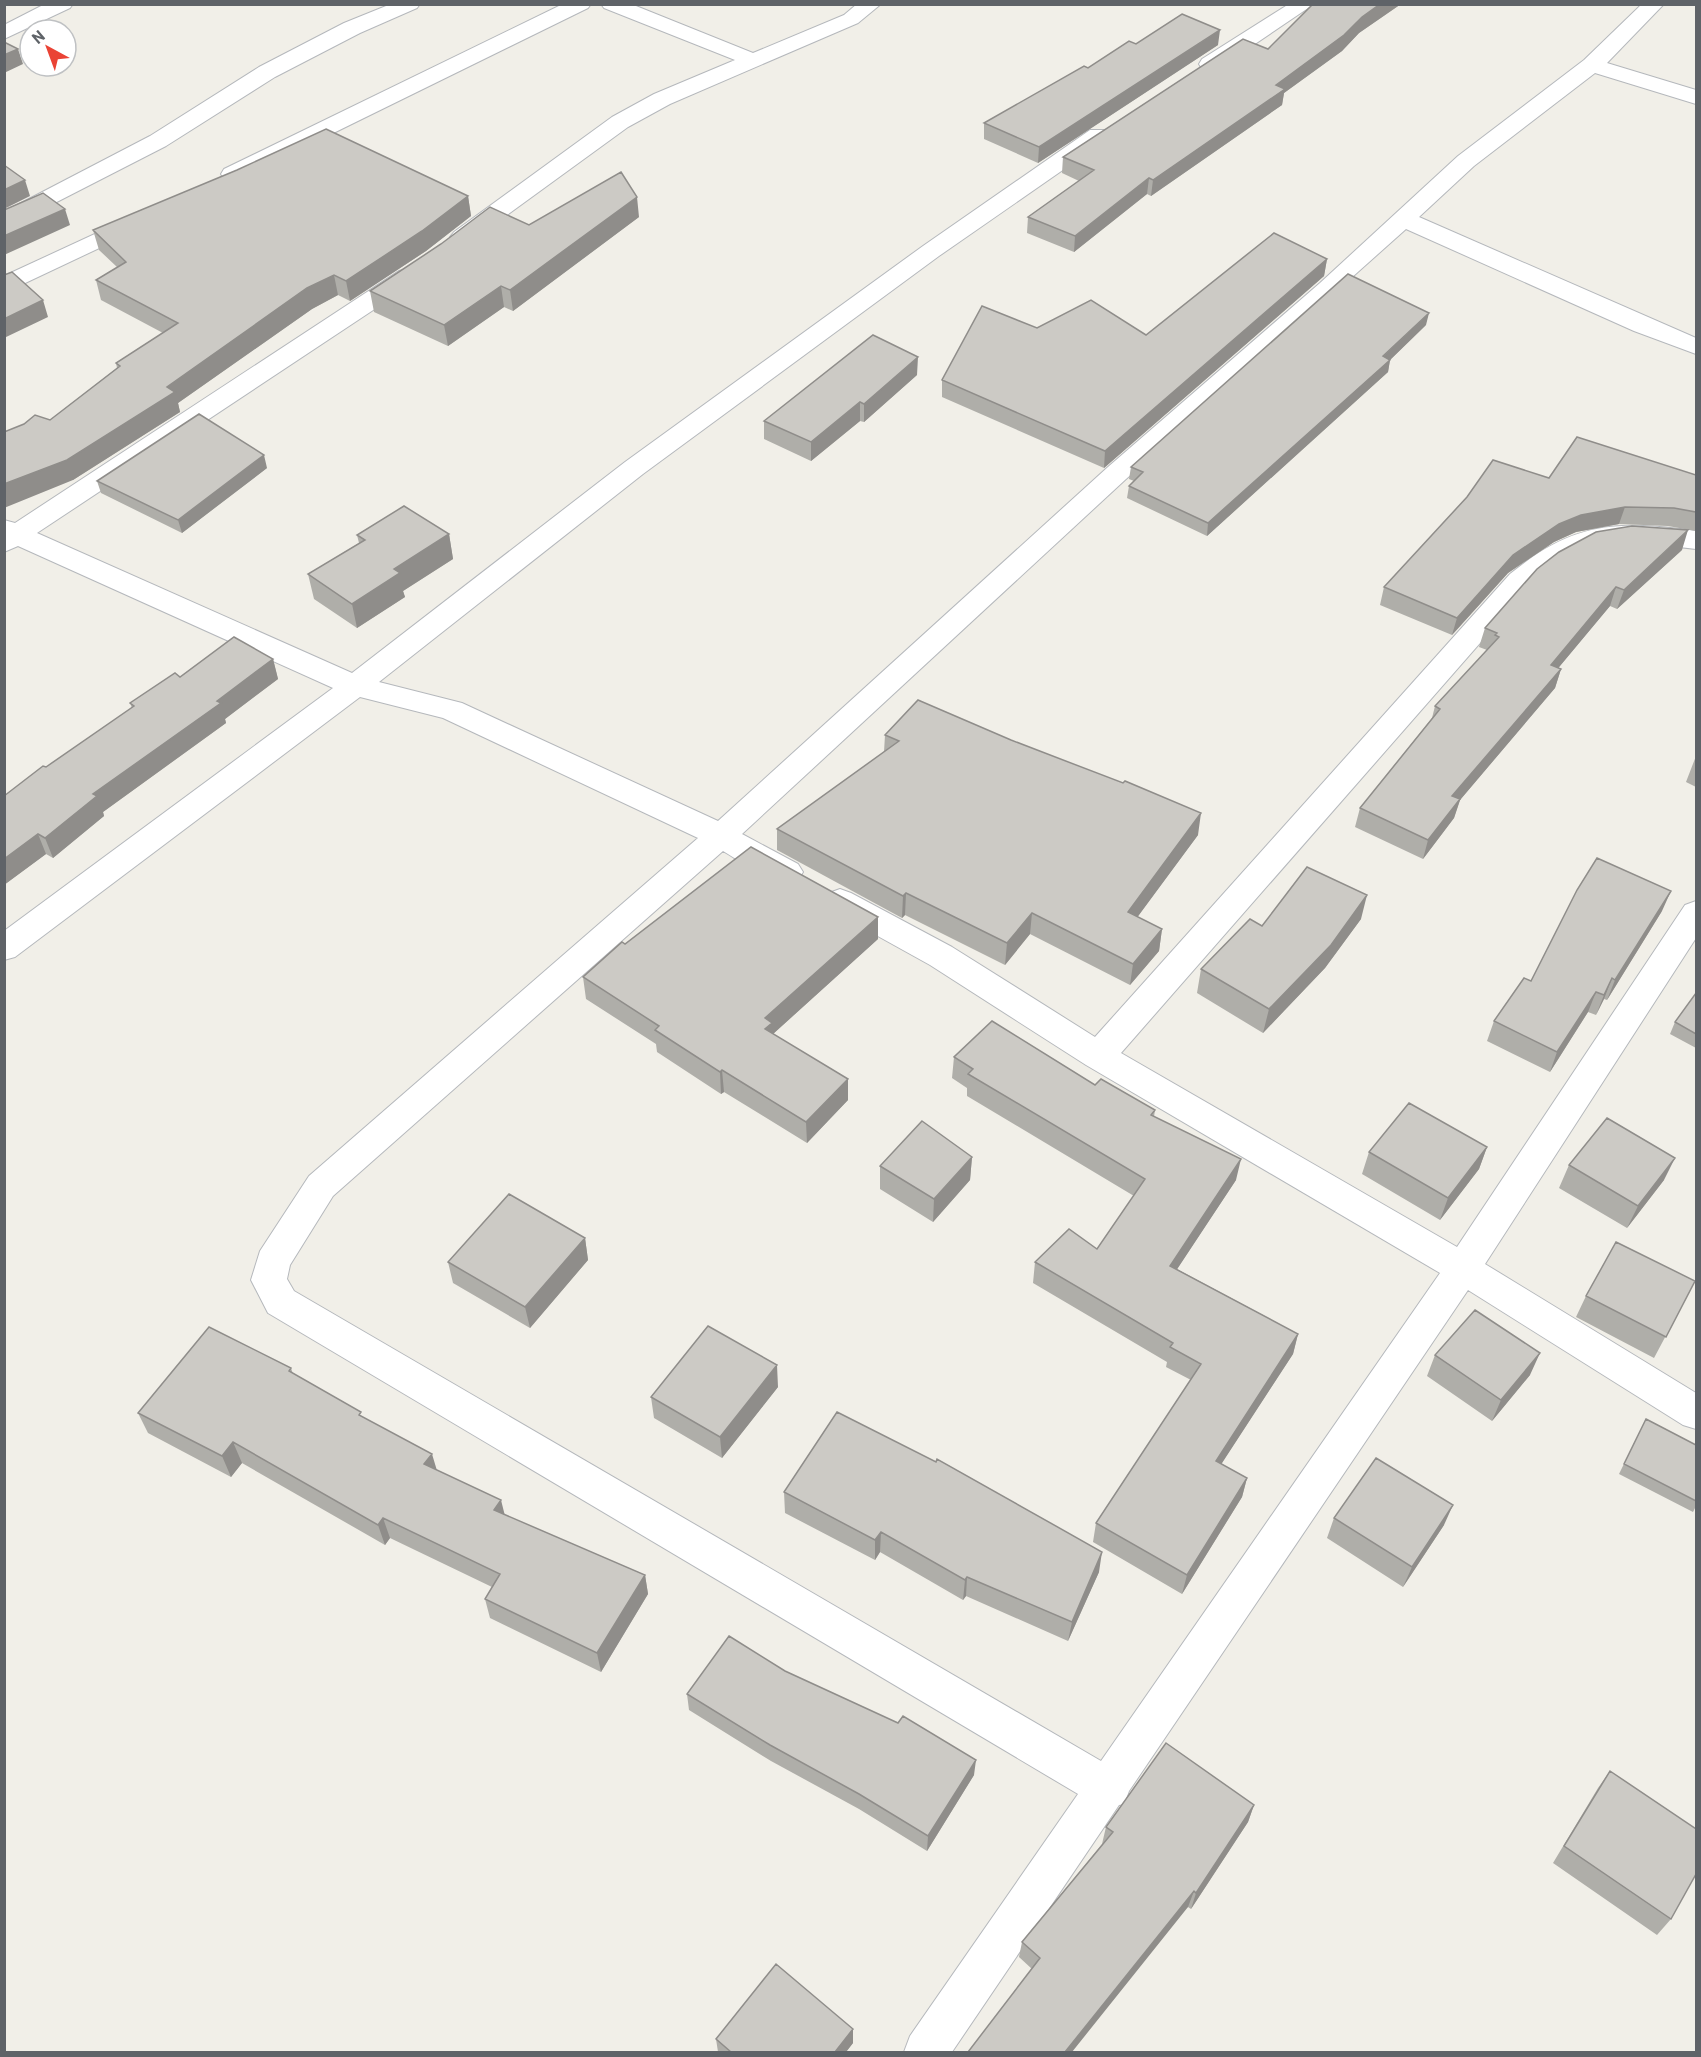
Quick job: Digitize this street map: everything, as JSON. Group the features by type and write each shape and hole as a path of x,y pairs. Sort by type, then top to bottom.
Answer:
{"street":[{"path":"4,33 63,4"},
{"path":"360,4 384,15"},
{"path":"4,222 158,141 267,72 352,28 410,4"},
{"path":"217,181 581,4"},
{"path":"611,4 753,60"},
{"path":"9,536 434,258 515,196 620,122 662,99 851,19 871,4"},
{"path":"1194,74 1304,4"},
{"path":"1109,1789 280,1302 269,1280 273,1262 321,1186 720,836 1117,473 1329,288 1466,161 1592,65 1654,4"},
{"path":"1592,65 1696,97"},
{"path":"4,948 355,686 634,468 931,251 1116,123"},
{"path":"4,286 154,213"},
{"path":"1403,219 1643,326 1696,347"},
{"path":"1098,1056 1520,580 1546,556 1571,542 1600,535 1634,533 1696,540"},
{"path":"9,536 355,686 452,710 684,816 941,956 1098,1056 1463,1268 1696,1413"},
{"path":"926,2052 1109,1789 1463,1268 1696,913"}],"building":[{"path":"1313,4 1380,4 1362,17 1344,35 1276,85 1285,89 1153,180 1149,178 1075,236 1028,217 1094,170 1063,157 1243,39 1268,49"},
{"path":"1182,14 1220,30 1039,147 984,123 1084,66 1088,68 1129,41 1136,44"},
{"path":"4,42 18,49 4,55"},
{"path":"326,129 468,196 422,231 346,281 334,275 307,288 167,387 175,392 67,460 4,484 4,432 24,424 35,415 50,420 120,366 116,363 178,323 96,280 126,262 93,230 237,170"},
{"path":"4,165 25,180 4,190"},
{"path":"621,172 637,197 510,290 501,286 444,325 370,291 441,244 490,207 529,225"},
{"path":"43,193 65,209 4,236 4,210"},
{"path":"1274,233 1327,259 1105,451 942,380 982,306 1037,328 1091,300 1146,335"},
{"path":"12,272 43,300 4,319 4,275"},
{"path":"1348,274 1429,313 1383,356 1390,360 1208,523 1129,486 1143,472 1131,467"},
{"path":"873,335 918,357 864,404 860,402 811,442 764,421"},
{"path":"199,414 264,455 178,520 97,481"},
{"path":"1577,437 1696,475 1696,512 1674,508 1625,507 1581,515 1559,524 1513,555 1457,618 1384,587 1467,497 1493,460 1549,478"},
{"path":"404,506 449,534 394,569 400,573 352,604 308,574 365,540 357,535"},
{"path":"1632,526 1688,530 1624,590 1616,587 1551,665 1561,669 1452,796 1460,799 1428,840 1360,808 1440,709 1435,706 1499,637 1495,635 1497,633 1485,628 1537,569 1559,552 1596,532"},
{"path":"234,637 273,659 217,701 221,703 93,794 97,796 45,838 38,834 4,859 4,796 43,766 46,767 134,706 130,703 175,673 180,677"},
{"path":"918,700 1011,740 1123,783 1125,781 1201,813 1128,912 1162,929 1133,964 1032,913 1007,943 906,893 903,896 777,829 899,741 885,735"},
{"path":"751,847 878,917 765,1018 772,1023 765,1029 848,1079 806,1122 722,1070 720,1072 655,1030 659,1026 583,977 622,942 625,944"},
{"path":"1597,858 1671,891 1615,980 1612,978 1604,995 1596,992 1557,1052 1494,1021 1524,978 1531,981 1577,890"},
{"path":"1307,867 1367,895 1331,945 1269,1009 1201,969 1250,919 1262,926"},
{"path":"1696,993 1696,1034 1675,1022"},
{"path":"992,1021 1095,1085 1101,1079 1155,1110 1151,1115 1241,1159 1170,1266 1298,1334 1216,1461 1247,1478 1187,1575 1096,1523 1201,1364 1170,1347 1173,1343 1035,1262 1069,1229 1097,1249 1145,1179 968,1074 973,1069 954,1057"},
{"path":"1409,1103 1487,1147 1448,1198 1369,1152"},
{"path":"1607,1118 1675,1158 1638,1206 1569,1165"},
{"path":"922,1121 972,1157 934,1199 880,1166"},
{"path":"509,1194 585,1238 525,1307 448,1262"},
{"path":"1616,1242 1695,1281 1666,1337 1586,1296"},
{"path":"1475,1310 1540,1353 1501,1400 1435,1355"},
{"path":"708,1326 777,1365 720,1437 651,1397"},
{"path":"209,1327 291,1368 289,1371 361,1412 359,1415 432,1454 424,1464 501,1500 494,1510 645,1575 597,1653 485,1599 500,1574 383,1518 378,1525 233,1442 222,1456 138,1413"},
{"path":"837,1412 936,1462 937,1459 1102,1552 1072,1622 967,1577 965,1580 881,1532 875,1540 784,1492"},
{"path":"1646,1419 1696,1445 1696,1501 1624,1464"},
{"path":"1376,1458 1453,1505 1412,1567 1334,1518"},
{"path":"729,1636 785,1671 898,1723 903,1716 976,1760 928,1836 859,1794 770,1745 687,1694"},
{"path":"1166,1743 1254,1805 1196,1893 1194,1891 1065,2052 968,2052 1040,1958 1022,1942 1113,1832 1106,1827"},
{"path":"1610,1771 1696,1829 1696,1874 1671,1919 1564,1846"},
{"path":"776,1964 853,2029 835,2052 731,2052 716,2039"}]}
